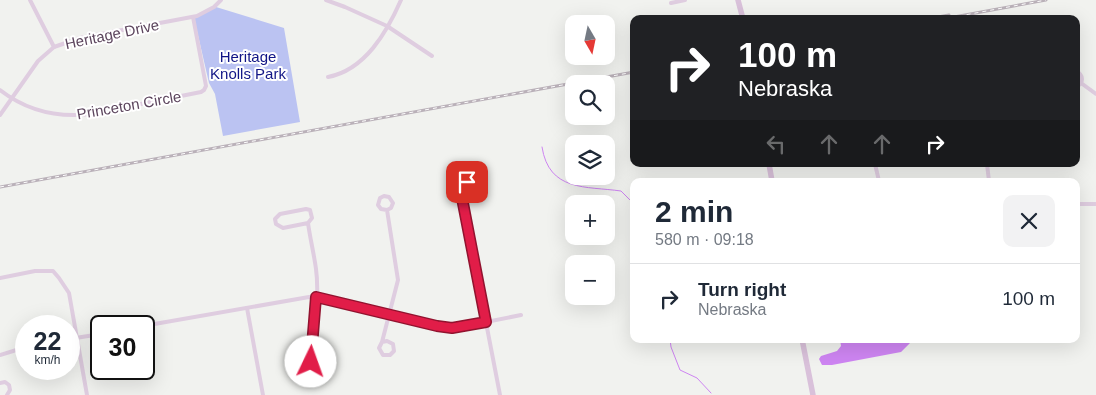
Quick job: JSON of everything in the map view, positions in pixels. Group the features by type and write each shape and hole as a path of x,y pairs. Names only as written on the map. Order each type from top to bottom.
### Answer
{"main road":[{"path":"738,0 741,15"},
{"path":"803,343 813,395"}],"street":[{"path":"30,0 54,47"},
{"name":"Heritage Drive","path":"0,114 38,61 54,47 80,38 193,17 214,7 221,0"},
{"path":"326,0 387,26 432,56"},
{"path":"328,77 340,75 352,69 364,59 387,26 401,0"},
{"path":"671,3 685,0"},
{"name":"Princeton Circle","path":"0,90 24,106 47,113 76,116 204,90 206,86 193,17"},
{"path":"1080,74 1082,76 1081,83 1096,94"},
{"path":"461,193 500,395"},
{"path":"1080,204 1096,204"},
{"path":"308,223 283,228 276,224 275,220 280,214 306,209 312,213 312,218 308,223 316,268 316,297 312,346 309,353"},
{"path":"382,342 387,341 393,344 394,351 390,355 385,356 379,348 396,288 398,273 387,210"},
{"path":"0,278 35,271 52,271 69,293 73,315"},
{"path":"155,324 316,297 452,328 521,315"},
{"path":"247,308 263,395"},
{"path":"0,355 15,350"},
{"path":"80,351 87,395"},
{"path":"0,382 5,382 9,385 10,390 7,395"}],"green space":[{"name":"Heritage Knolls Park","path":"216,7 284,28 300,122 223,136 215,94 209,83 194,18"}],"shaded area":[{"path":"841,343 910,343 901,352 832,365 822,365 819,359 821,356 837,351 841,346"}],"waterway":[{"path":"542,147 546,162 552,172 561,179 582,187 621,191 630,200"},
{"path":"670,343 680,370 697,378 711,393"}],"railway":[{"path":"965,15 1046,0"},
{"path":"0,187 630,73"}],"route":[{"path":"311,362 312,357 309,353 312,346 316,297 437,326 452,328 486,322 461,193 466,191 467,182"}]}
